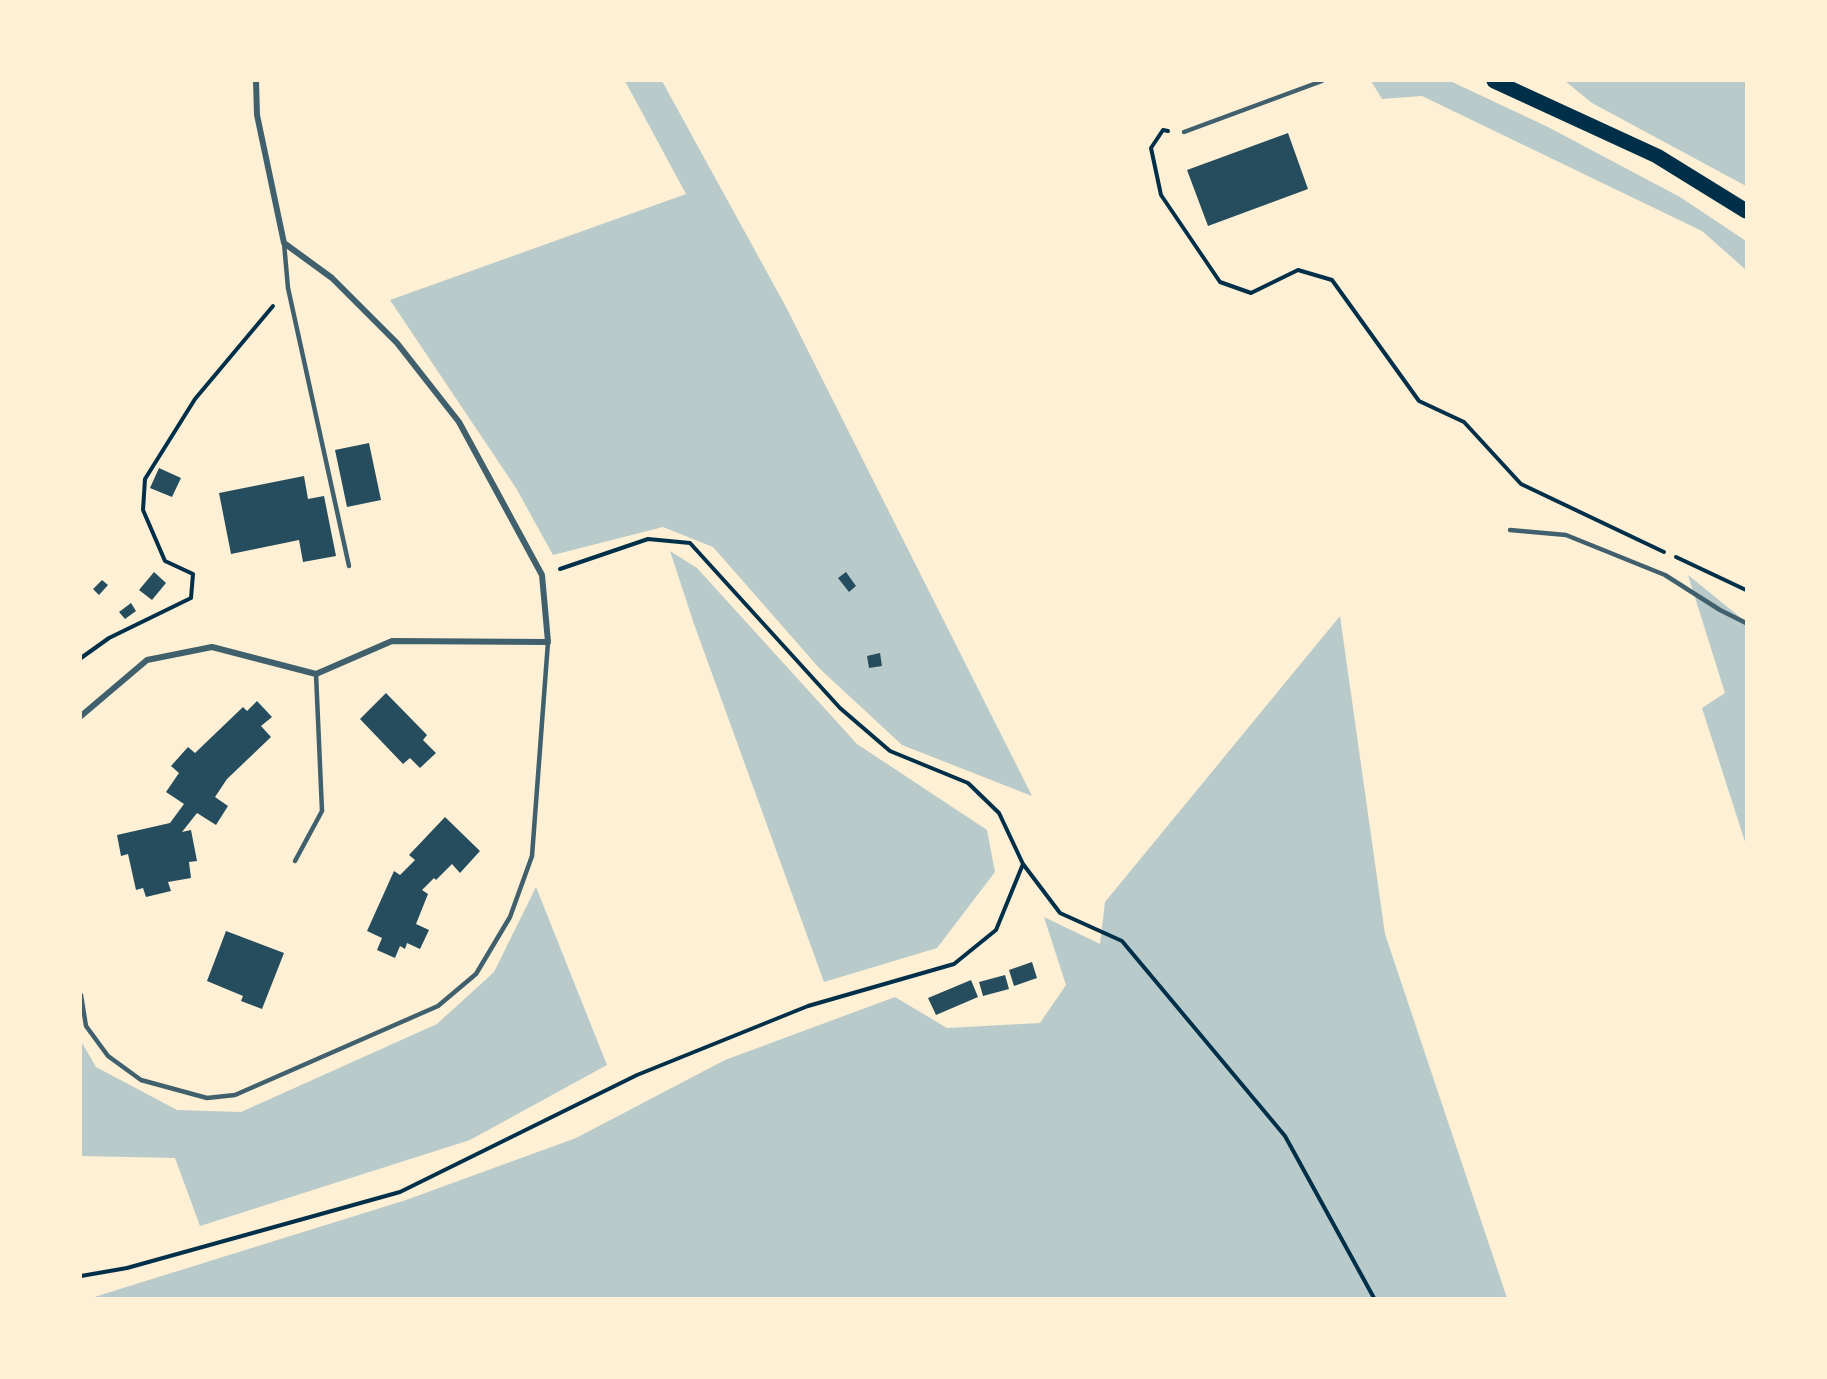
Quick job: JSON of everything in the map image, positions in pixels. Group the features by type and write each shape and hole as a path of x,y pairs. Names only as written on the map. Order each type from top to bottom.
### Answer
{"main road":[{"path":"1494,81 1657,156 1746,211"}],"street":[{"path":"81,716 147,660 212,647 316,674 392,641 548,642 542,575 459,422 397,343 332,278 284,243 257,115 256,81"}],"lane":[{"path":"1184,132 1322,81"},
{"path":"284,243 288,288 349,566"},
{"path":"1510,530 1566,534 1665,575 1720,610 1746,623"},
{"path":"81,995 86,1026 108,1056 141,1080 207,1098 235,1095 438,1006 476,974 510,917 532,856 548,642"},
{"path":"295,861 322,811 316,674"}],"path":[{"path":"1184,132 1162,130 1151,148 1161,195 1220,282 1251,293 1298,270 1332,280 1419,401 1464,422 1521,484 1746,590"},
{"path":"81,658 109,638 191,598 193,574 165,561 143,510 146,479 195,399 288,288"},
{"path":"542,575 648,539 690,543 848,715 890,752 968,783 999,813 1023,864 1060,913 1122,941 1285,1136 1374,1298"},
{"path":"81,1276 127,1268 400,1192 658,1066 808,1005 954,963 996,930 1023,864"}],"shaded area":[{"path":"625,81 662,81 786,307 1032,796 902,745 820,669 713,547 663,527 553,555 516,488 390,300 686,194"},
{"path":"1371,81 1450,81 1548,127 1680,197 1746,241 1746,270 1702,231 1422,96 1382,99"},
{"path":"1565,81 1746,81 1746,186 1592,103"},
{"path":"670,551 697,568 857,744 987,830 995,872 937,948 824,982 694,624"},
{"path":"1688,575 1746,622 1746,845 1702,708 1725,693"},
{"path":"1340,616 1385,934 1507,1298 91,1298 406,1200 576,1138 725,1060 895,997 947,1028 1040,1023 1066,985 1044,917 1100,944 1105,902"},
{"path":"536,887 607,1065 470,1140 200,1226 175,1158 81,1156 81,1041 96,1067 177,1110 241,1112 437,1024 494,972"}],"building":[{"path":"1288,133 1308,189 1208,226 1187,170"},
{"path":"369,443 381,500 347,507 335,450"},
{"path":"159,468 181,478 172,497 150,488"},
{"path":"304,476 308,499 324,496 336,556 303,562 299,540 231,554 219,493"},
{"path":"154,572 166,583 152,600 139,590"},
{"path":"846,572 856,586 849,592 838,578"},
{"path":"102,580 108,585 99,595 93,589"},
{"path":"131,603 136,611 125,619 119,612"},
{"path":"880,653 882,666 869,668 867,656"},
{"path":"386,693 427,735 423,740 436,753 420,768 410,758 403,764 360,719"},
{"path":"257,701 272,717 261,726 271,737 227,779 215,797 228,806 216,825 197,813 182,832 191,830 197,861 189,862 191,878 168,882 171,891 146,897 143,888 136,890 128,854 121,856 117,835 170,823 184,804 166,792 179,773 171,766 188,747 195,753 243,707 247,711"},
{"path":"445,817 480,851 460,873 452,864 422,890 428,894 416,924 429,930 420,949 407,943 405,949 400,946 395,958 377,950 382,938 367,931 394,871 400,875 415,860 409,855"},
{"path":"226,931 284,953 262,1009 241,1001 243,996 207,981"},
{"path":"1032,962 1037,978 1014,986 1009,970"},
{"path":"1005,975 1009,989 983,996 979,982"},
{"path":"971,980 978,997 936,1015 928,998"}]}
